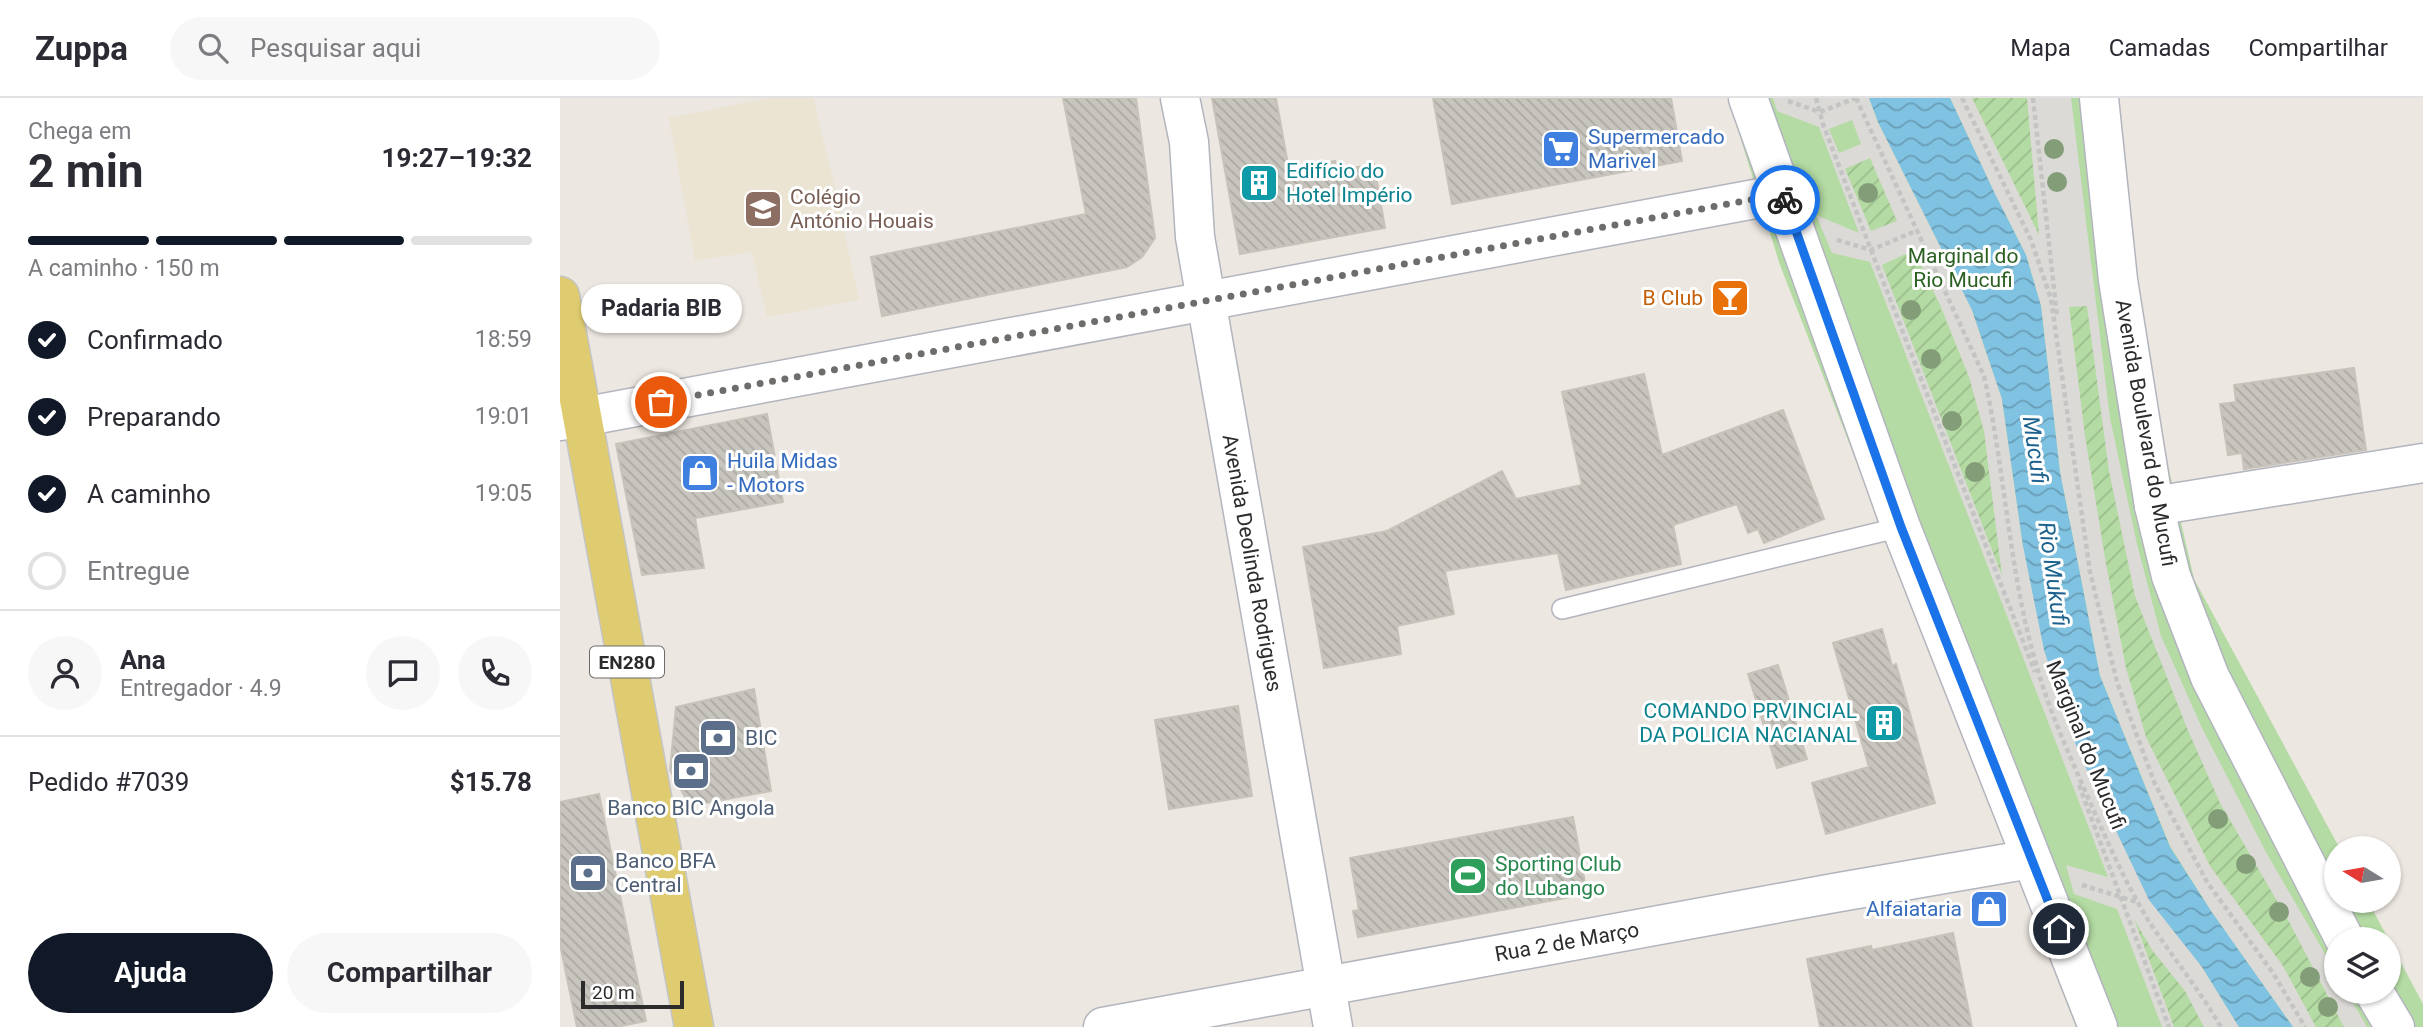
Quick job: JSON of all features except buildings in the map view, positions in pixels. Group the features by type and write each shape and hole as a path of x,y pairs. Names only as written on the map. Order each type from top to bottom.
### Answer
{"main road":[{"name":"EN280","path":"560,296 571,419 694,1027"}],"street":[{"name":"Avenida Deolinda Rodrigues","path":"1180,98 1189,142 1195,237 1333,1027"},
{"path":"1748,98 1901,527 2098,1027"},
{"name":"Avenida Boulevard do Mucufi","path":"2099,98 2118,280 2154,506 2171,576 2210,677 2338,927"},
{"path":"571,419 1782,194"},
{"path":"2154,506 2423,463"},
{"name":"Rua 2 de Março","path":"1103,1027 1820,895 2031,859"},
{"path":"2381,1004 2395,1027"}],"lane":[{"path":"1562,608 1901,527"}],"path":[{"path":"1781,98 1820,112 1856,98"},
{"path":"1816,98 1999,584 2064,741 2169,1027"},
{"name":"Marginal do Mucufi","path":"1856,98 1984,376 1995,423 2012,551 2024,615 2038,674 2064,741 2118,866 2152,925 2204,998 2221,1027"},
{"path":"1962,98 2031,240 2051,299 2063,370"},
{"path":"2033,98 2063,370 2090,572 2117,682 2155,784 2207,883 2273,973 2305,1027"},
{"path":"1825,237 1871,250 1918,230"},
{"path":"2071,881 2139,902"}],"shaded area":[{"name":"Colégio António Houais","path":"769,98 813,98 859,300 767,317 752,252 695,261 669,118"},
{"path":"1773,98 1869,98 1878,122 1972,310 2002,399 2023,546 2202,967 2239,1027 2204,1027 2185,991 2152,950 2134,919 2174,1027 2162,1027 2117,909 2074,894 2066,865 2108,877 1870,262 1832,253 1816,215 1859,233 1819,127 1777,111","holes":["1852,120 1861,144 1839,153 1829,129","1870,158 1897,221 1871,231 1845,169","1914,250 1941,307 1969,377 1984,431 2002,576 1882,265"]},
{"path":"1950,98 1972,98 2039,235 2027,98 2071,98 2110,418 2137,544 2161,636 2202,728 2267,854 2324,952 2324,989 2287,918 2220,803 2135,596 2109,471 2087,306 2069,307 2085,436 2126,668 2146,737 2210,866 2283,966 2316,1027 2293,1027 2211,911 2170,846 2100,676 2060,472 2041,306 2026,255"},
{"path":"2332,1004 2354,1004 2367,1027 2344,1027"}],"green space":[{"name":"Marginal do Rio Mucufi","path":"1728,98 2115,98 2147,374 2194,579 2333,836 2324,836 2324,914 2375,914 2382,927 2324,927 2324,1004 2401,1004 2401,963 2423,1004 2423,1027 2076,1027 1780,265"},
{"path":"1972,98 2027,98 2040,237"},
{"path":"1870,158 1897,221 1872,232 1845,169"},
{"path":"1915,250 1969,377 1984,431 2003,580 1882,265"},
{"path":"2087,306 2109,471 2135,596 2220,803 2287,918 2324,989 2324,1004 2332,1004 2344,1027 2316,1027 2283,966 2210,866 2146,737 2126,668 2106,564 2085,436 2069,307"},
{"path":"2131,914 2152,950 2185,991 2204,1027 2174,1027"}],"water":[{"path":"1869,98 1950,98 2026,255 2041,306 2060,472 2100,676 2170,847 2211,911 2293,1027 2239,1027 2202,967 2149,900 2078,751 2044,650 2023,546 2002,399 1972,310 1878,122"}],"way so far":[{"path":"661,402 1782,194 1785,200"}],"place":[{"name":"Supermercado Marivel","path":"1561,149"},
{"name":"Edifício do Hotel Império","path":"1259,183"},
{"name":"Colégio António Houais","path":"763,209"},
{"name":"B Club","path":"1730,298"},
{"name":"Padaria BIB","path":"661,402"},
{"name":"Huila Midas - Motors","path":"700,473"},
{"name":"COMANDO PRVINCIAL DA POLICIA NACIANAL","path":"1884,723"},
{"name":"BIC","path":"718,738"},
{"name":"Banco BIC Angola","path":"691,771"},
{"name":"Banco BFA Central","path":"588,873"},
{"name":"Sporting Club do Lubango","path":"1468,876"},
{"name":"Alfaiataria","path":"1989,909"}],"route":[{"path":"1785,200 1901,527 2059,929"}],"water label":[{"name":"Mucufi","path":"2035,450"},
{"name":"Rio Mukufi","path":"2053,574"}]}
